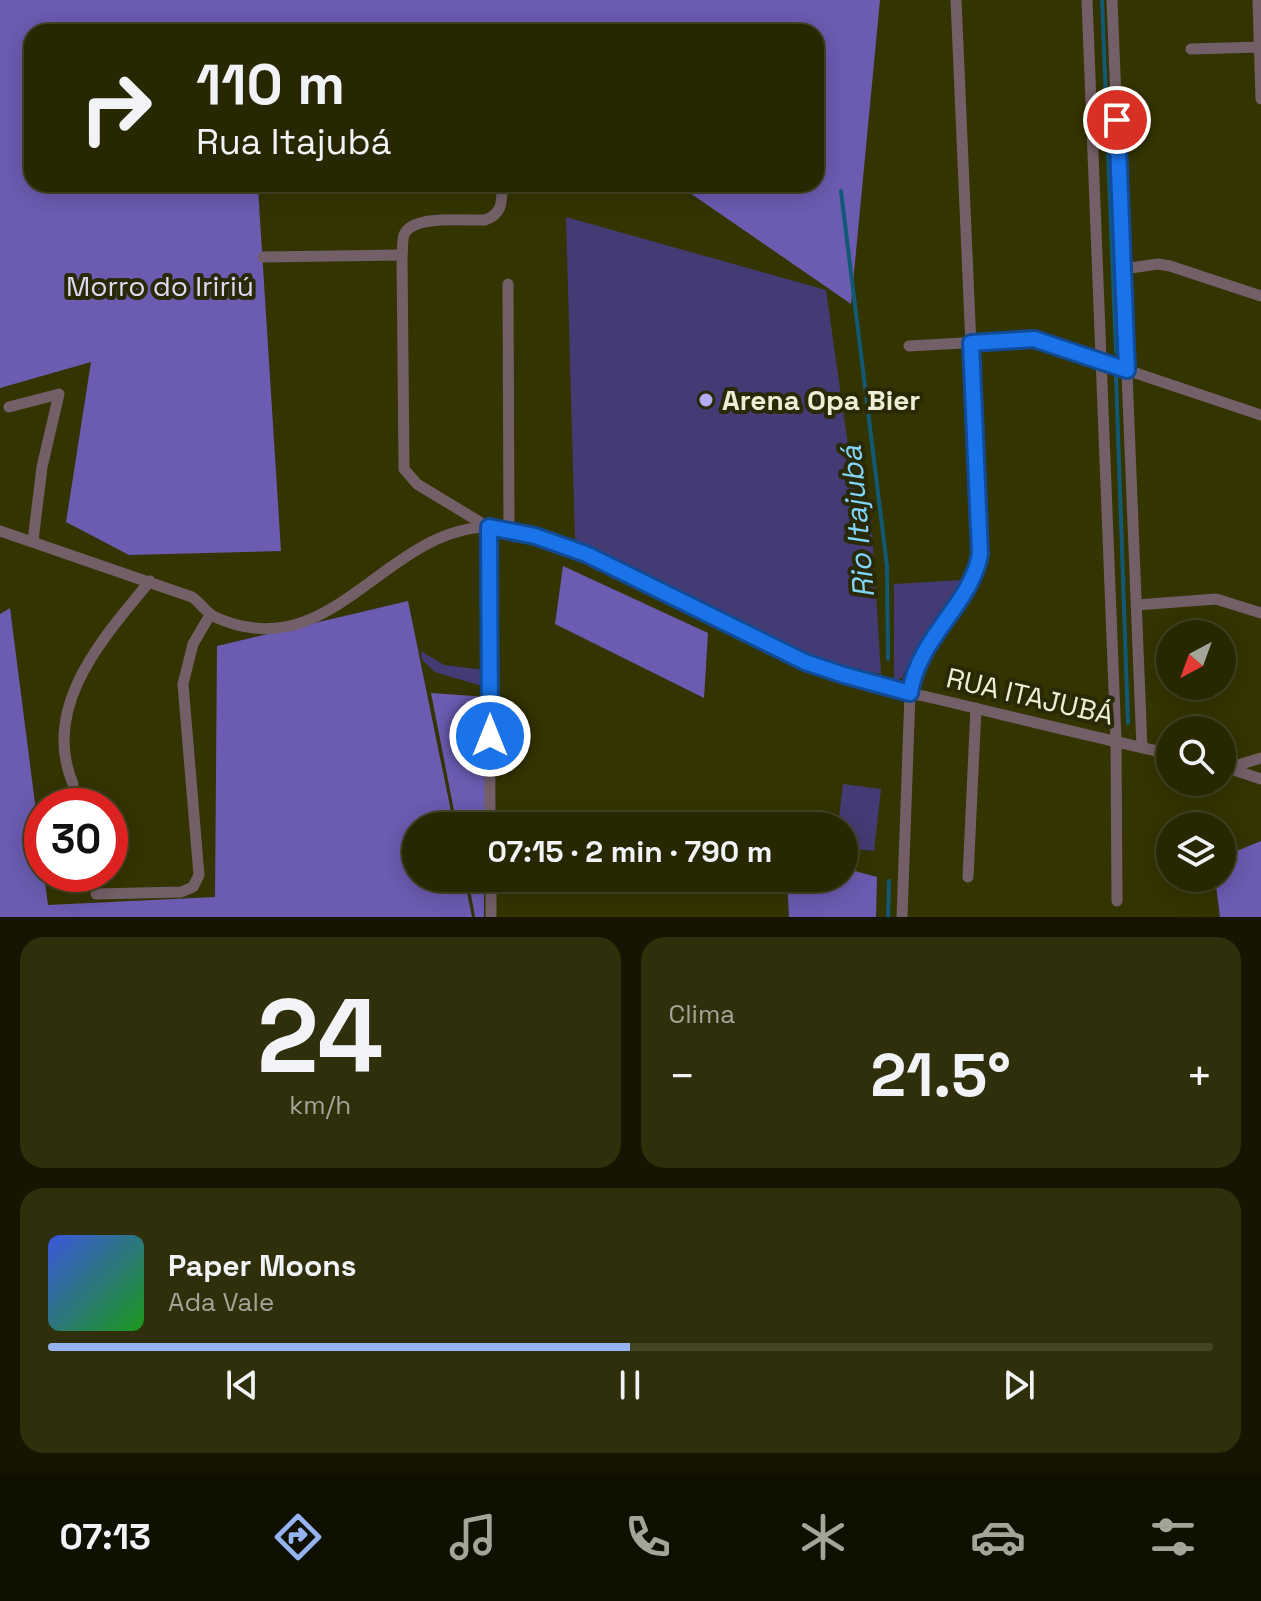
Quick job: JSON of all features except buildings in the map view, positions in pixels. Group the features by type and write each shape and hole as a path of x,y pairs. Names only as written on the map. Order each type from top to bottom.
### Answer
{"street":[{"path":"902,917 910,693 916,665 972,578 980,554 956,0"},
{"path":"1087,0 1116,741 1117,901"},
{"path":"1112,0 1142,748"},
{"path":"1258,0 1261,99"},
{"path":"1191,49 1260,47"},
{"path":"490,812 489,527 417,484 404,469 402,255 403,236 410,226 420,221 485,220 493,217 502,204 502,192"},
{"path":"263,257 402,255"},
{"path":"1123,269 1158,264 1170,266 1261,296"},
{"path":"508,284 509,530"},
{"path":"909,346 971,339 1034,339 1261,415"},
{"path":"9,407 59,394 42,467 33,541"},
{"name":"RUA ITAJUBÁ","path":"0,531 192,597 210,615 253,629 293,626 311,620 361,591 427,544 462,531 489,527 509,530 535,536 597,559 823,669 910,693 1156,751"},
{"path":"73,784 66,769 62,746 68,708 76,685 106,636 150,581"},
{"path":"1137,605 1216,599 1261,613"},
{"path":"96,894 181,892 193,887 199,875 183,684 193,644 210,615"},
{"path":"968,877 976,708"},
{"path":"1236,764 1261,758"},
{"path":"1236,771 1261,779"},
{"path":"491,892 491,917"}],"shaded area":[{"name":"Arena Opa Bier","path":"566,217 826,290 857,508 871,514 881,674 814,661 575,540"},
{"path":"961,580 918,645 902,678 894,681 894,584"},
{"path":"421,651 444,665 485,670 485,687 435,672 422,660"},
{"path":"843,784 881,789 874,851 858,849 858,812 840,812"}],"green space":[{"name":"Morro do Iririú","path":"0,0 880,0 851,304 689,192 824,192 824,24 24,24 24,192 258,192 281,551 129,555 66,522 91,362 0,388"},
{"path":"563,566 708,633 704,698 555,624"},
{"path":"408,601 451,812 402,812 402,892 467,892 472,917 0,917 0,614 10,608 33,788 24,788 24,892 46,892 48,905 215,897 217,646"},
{"path":"431,693 487,697 485,812 454,812"},
{"path":"1261,841 1261,917 1220,917 1217,892 1236,892 1236,851"},
{"path":"858,872 877,877 876,917 789,917 788,892 858,892"},
{"path":"471,892 484,892 484,917 475,917"}],"waterway":[{"path":"1102,0 1116,352"},
{"name":"Rio Itajubá","path":"841,191 887,566 888,659"},
{"path":"1116,376 1128,723"},
{"name":"Rio Itajubá","path":"888,917 889,881"}],"place":[{"name":"Arena Opa Bier","path":"706,400"}],"route":[{"path":"490,736 489,527 535,536 586,554 805,662 910,693 913,673 920,657 972,578 980,554 971,343 1034,339 1127,370 1117,120"}]}
